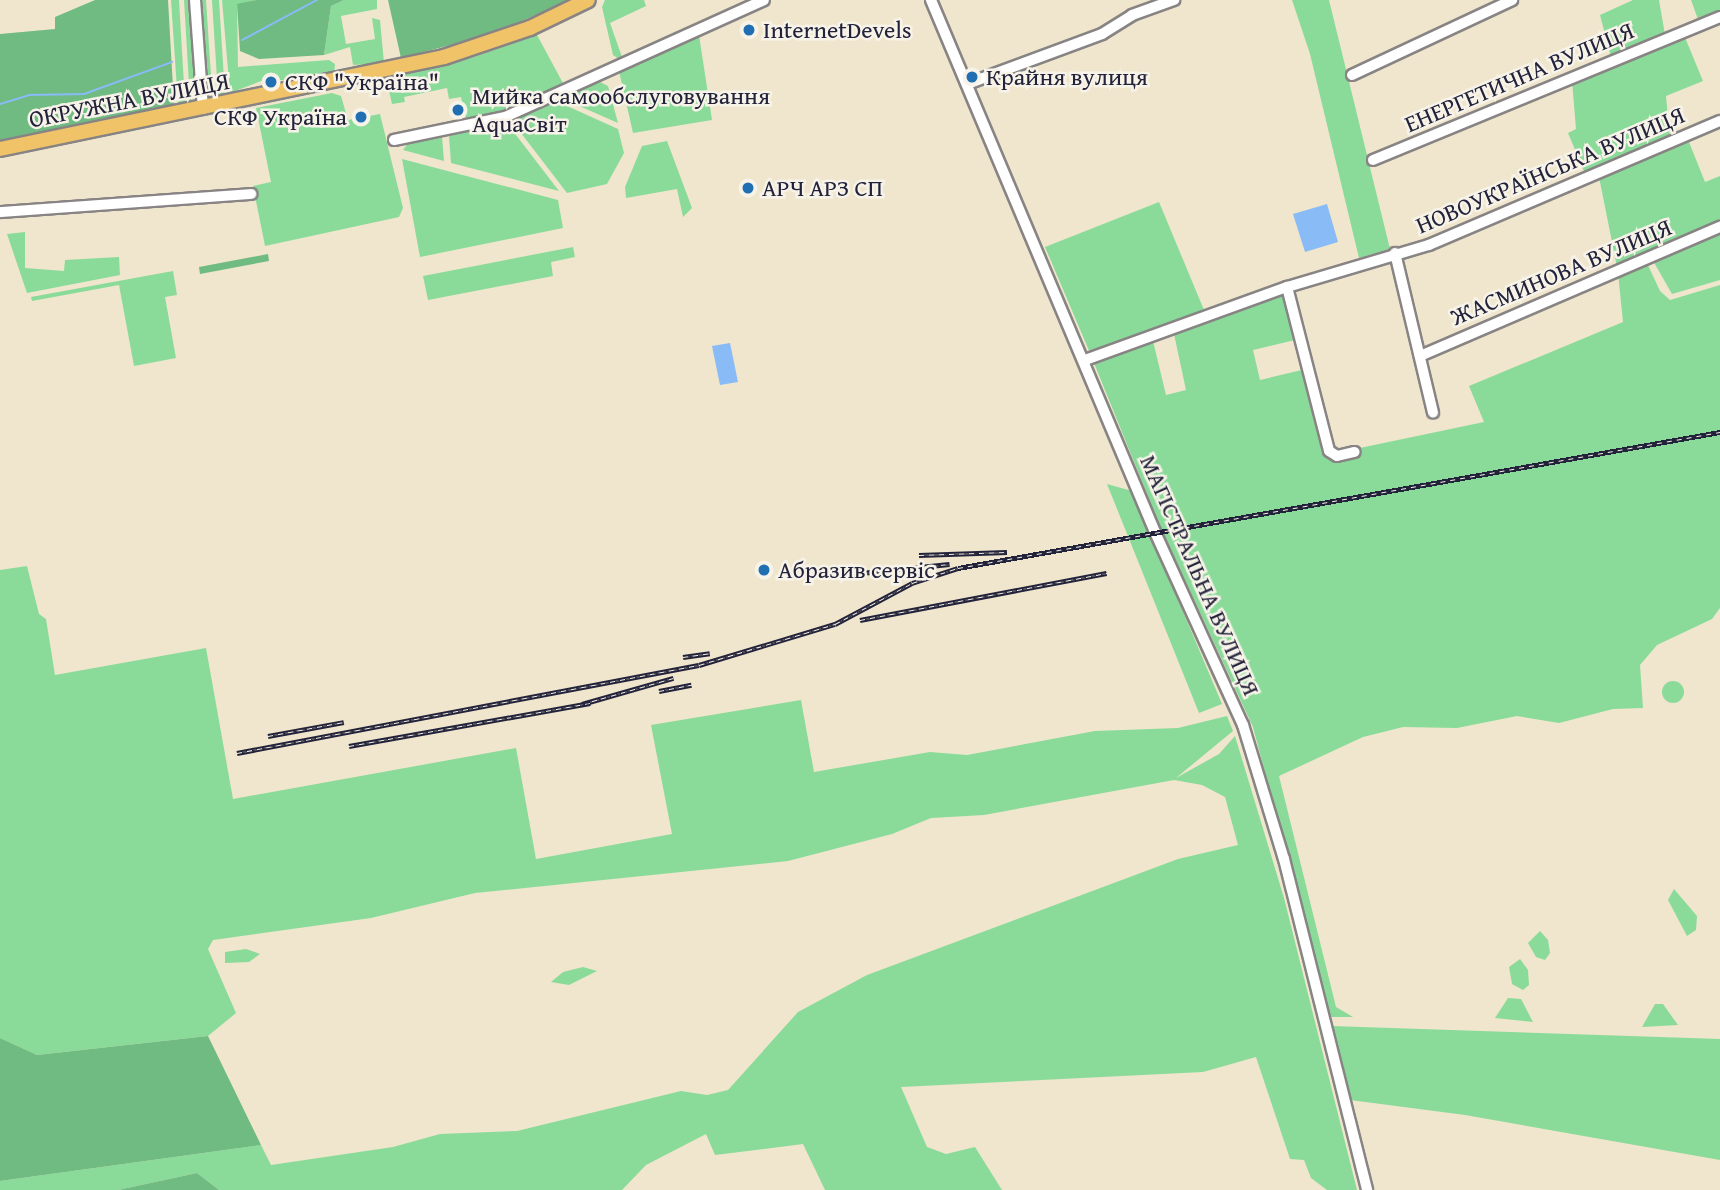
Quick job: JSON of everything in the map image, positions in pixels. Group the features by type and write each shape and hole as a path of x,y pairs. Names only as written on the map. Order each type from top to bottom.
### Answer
{"main road":[{"name":"ОКРУЖНА ВУЛИЦЯ","path":"0,149 444,57 530,28 588,0"}],"street":[{"path":"195,0 203,109"},
{"path":"394,140 505,117 764,0"},
{"name":"МАГІСТРАЛЬНА ВУЛИЦЯ","path":"931,0 1085,360 1155,532 1243,725 1284,859 1367,1190"},
{"path":"967,84 1102,34 1132,15 1174,0"},
{"path":"1352,75 1512,0"},
{"name":"ЕНЕРГЕТИЧНА ВУЛИЦЯ","path":"1373,160 1720,17"},
{"name":"НОВОУКРАЇНСЬКА ВУЛИЦЯ","path":"1085,360 1287,287 1429,245 1720,121"},
{"path":"0,212 251,194"},
{"name":"ЖАСМИНОВА ВУЛИЦЯ","path":"1420,356 1720,227"},
{"path":"1395,253 1433,413"},
{"path":"1287,287 1329,451 1337,456 1356,452"}],"green space":[{"path":"95,0 168,0 174,105 0,141 0,34 55,29 55,17"},
{"path":"171,0 179,0 185,102 178,104"},
{"path":"184,0 189,0 195,93 190,101"},
{"path":"199,0 206,0 212,91 207,86"},
{"path":"212,0 219,0 225,95 218,95"},
{"path":"222,0 256,0 237,5 238,67 329,60 335,64 334,74 300,81 279,80 277,75 230,93"},
{"path":"256,0 344,0 331,6 324,55 259,59 240,51 237,4"},
{"path":"344,0 377,0 377,9 341,16 346,44 375,39 372,18 380,20 384,63 353,65 350,47 324,55 331,6"},
{"path":"388,0 570,0 492,34 401,58"},
{"path":"605,0 644,0 646,6 610,23 622,57 670,35 619,59 613,55 602,7"},
{"path":"1292,0 1329,0 1390,249 1359,258 1310,54"},
{"path":"1633,0 1659,0 1665,35 1611,57 1600,15"},
{"path":"1691,0 1720,0 1720,13 1699,22"},
{"path":"537,35 564,85 501,112 466,119 461,97 449,99 447,88 404,97 405,102 392,104 388,86 395,75 474,57"},
{"path":"699,35 712,120 633,133 619,71"},
{"path":"1684,35 1703,81 1666,96 1670,138 1586,176 1568,133 1576,129 1572,81"},
{"path":"600,82 608,86 618,123 561,98"},
{"path":"332,93 341,96 348,120 380,114 403,208 399,217 265,246 253,186 271,182 256,108"},
{"path":"556,101 618,129 624,153 607,184 567,193 511,120"},
{"path":"506,122 559,191 451,163 449,136"},
{"path":"442,137 444,161 403,150 408,143"},
{"path":"1687,137 1705,182 1720,176 1720,224 1617,267 1599,177"},
{"path":"667,141 692,208 683,217 677,189 626,198 625,187 642,146"},
{"path":"402,159 558,200 563,228 420,257"},
{"path":"1159,202 1204,310 1090,353 1045,247"},
{"path":"1720,230 1720,280 1672,294 1652,259"},
{"path":"25,232 25,268 64,271 65,260 119,257 120,275 27,293 7,234"},
{"path":"573,247 575,257 551,262 553,276 428,300 423,276"},
{"path":"268,254 269,261 200,274 199,267"},
{"path":"1647,263 1660,291 1670,300 1720,285 1720,608 1712,619 1657,645 1640,665 1643,708 1613,709 1559,723 1517,716 1457,728 1403,727 1363,737 1279,776 1336,1007 1353,1017 1329,1017 1253,727 1160,526 1094,363 1153,341 1166,395 1186,390 1174,334 1286,293 1299,339 1253,350 1260,380 1306,369 1326,453 1355,449 1484,422 1469,386 1623,322 1618,273"},
{"path":"173,271 177,295 165,297 176,358 134,366 119,285 32,301 31,297"},
{"path":"1107,484 1132,491 1222,704 1199,713"},
{"path":"27,566 39,614 46,619 55,675 206,648 233,799 516,748 536,859 672,834 651,725 801,700 814,772 930,752 967,755 1095,731 1178,728 1227,716 1233,731 1176,778 1219,754 1235,736 1284,898 1357,1190 1327,1190 1311,1178 1304,1160 1290,1159 1256,1057 1203,1072 901,1087 927,1147 946,1154 975,1147 1002,1190 825,1190 803,1144 715,1155 706,1134 646,1165 622,1190 219,1190 197,1173 118,1190 0,1190 0,1181 261,1145 271,1165 393,1147 440,1134 517,1131 681,1091 707,1095 728,1090 798,1012 867,975 1178,859 1238,845 1225,797 1202,785 1174,780 984,815 931,818 892,834 788,861 475,893 371,918 213,940 208,949 236,1013 208,1036 37,1055 0,1038 0,570"},
{"path":"1673,681 1681,684 1684,692 1681,700 1673,703 1665,700 1662,692 1665,684"},
{"path":"1674,889 1697,916 1696,930 1687,936 1668,900"},
{"path":"1540,931 1548,940 1550,953 1545,960 1536,957 1528,943"},
{"path":"246,949 260,954 249,962 225,963 225,952"},
{"path":"1520,959 1528,970 1529,985 1523,990 1512,984 1509,967"},
{"path":"583,967 597,971 569,985 551,982 563,972"},
{"path":"1508,998 1521,999 1533,1022 1495,1018"},
{"path":"1655,1004 1663,1004 1678,1025 1642,1027"},
{"path":"1332,1026 1720,1039 1720,1160 1465,1115 1350,1100"},
{"path":"208,1036 261,1145 0,1181 0,1038 37,1055"},
{"path":"197,1173 219,1190 118,1190"}],"water":[{"path":"1327,204 1338,242 1305,252 1293,214"},
{"path":"730,343 738,382 720,385 712,346"}],"waterway":[{"path":"242,40 317,0"},
{"path":"0,104 29,95 84,94 172,62"}],"railway":[{"path":"237,753 699,665 835,624 912,583 958,568 1720,432"},
{"path":"919,555 1007,552"},
{"path":"851,574 949,564"},
{"path":"860,620 1107,573"},
{"path":"683,657 710,653"},
{"path":"582,704 673,678"},
{"path":"659,691 691,685"},
{"path":"349,746 590,703"},
{"path":"268,736 344,722"}],"place":[{"name":"InternetDevels","path":"749,30"},
{"name":"Крайня вулиця","path":"972,77"},
{"name":"СКФ \"Україна\"","path":"271,82"},
{"name":"Мийка самообслуговування AquaСвіт","path":"458,110"},
{"name":"СКФ Україна","path":"361,117"},
{"name":"АРЧ АРЗ СП","path":"748,188"},
{"name":"Абразив сервіс","path":"764,570"}]}
